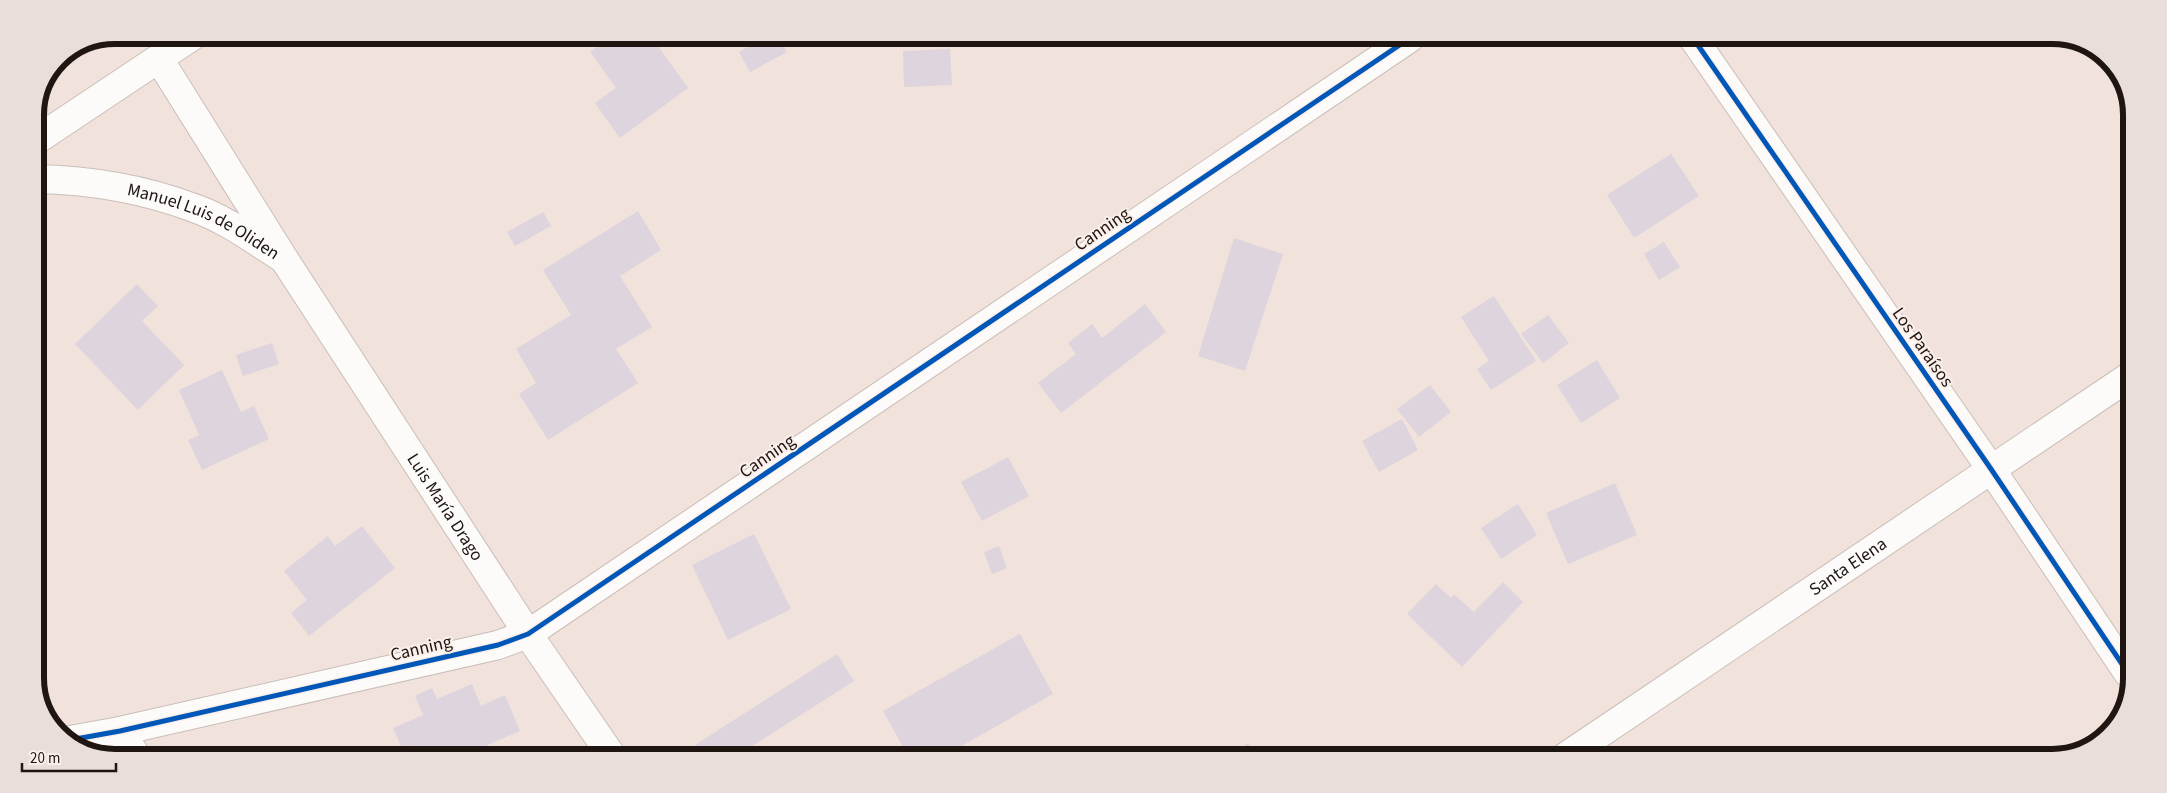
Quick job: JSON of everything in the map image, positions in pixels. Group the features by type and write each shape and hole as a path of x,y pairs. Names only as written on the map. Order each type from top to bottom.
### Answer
{"street":[{"path":"44,136 181,44"},
{"name":"Canning","path":"77,739 120,731 498,645 528,634 1401,44"},
{"name":"Los Paraísos","path":"1697,44 1991,469 2123,666"},
{"name":"Manuel Luis de Oliden","path":"159,59 284,259"},
{"name":"Manuel Luis de Oliden","path":"44,180 89,183 152,194 195,208 238,229 284,259"},
{"name":"Luis María Drago","path":"284,259 528,634 606,749"},
{"name":"Santa Elena","path":"1577,749 2123,381"},
{"path":"120,731 132,749"}],"building":[{"path":"602,44 657,44 688,88 620,138 595,103 616,88 590,52"},
{"path":"753,44 782,44 787,52 750,72 739,52"},
{"path":"950,49 952,85 904,87 903,51"},
{"path":"1671,154 1699,196 1634,238 1607,195"},
{"path":"638,211 661,250 620,276 652,327 616,349 638,383 548,440 519,394 536,383 516,349 571,315 543,270"},
{"path":"543,212 551,226 515,246 507,232"},
{"path":"1234,238 1283,254 1245,371 1198,356"},
{"path":"1664,242 1680,267 1659,280 1644,254"},
{"path":"137,284 158,306 142,321 184,365 138,410 75,344"},
{"path":"1494,296 1536,361 1491,390 1477,369 1489,361 1461,317"},
{"path":"1145,304 1166,332 1061,413 1038,383 1076,354 1068,343 1092,324 1102,338"},
{"path":"1548,315 1569,343 1543,363 1521,334"},
{"path":"272,343 279,364 243,376 236,355"},
{"path":"1597,360 1620,398 1581,423 1557,385"},
{"path":"222,370 241,412 254,406 269,439 202,470 188,440 199,435 179,390"},
{"path":"1430,385 1451,412 1419,437 1397,409"},
{"path":"1402,419 1418,450 1379,472 1362,441"},
{"path":"1008,457 1029,496 982,521 961,482"},
{"path":"1615,483 1637,535 1568,564 1546,513"},
{"path":"1518,504 1537,535 1501,559 1481,528"},
{"path":"362,526 395,568 309,636 291,613 307,600 284,571 328,536 335,546"},
{"path":"754,534 791,609 728,640 692,565"},
{"path":"999,546 1007,568 992,574 984,552"},
{"path":"1503,582 1523,602 1462,667 1407,614 1436,584 1451,598 1454,594 1474,612"},
{"path":"1020,634 1053,694 956,749 904,749 883,711"},
{"path":"837,654 854,681 747,749 698,749 695,745"},
{"path":"472,684 481,706 505,695 520,731 479,749 402,749 393,728 423,715 415,696 432,688 437,699"},
{"path":"1248,743 1253,749 1240,749"}],"cycle path":[{"path":"77,739 120,731 498,645 528,634 1401,44"},
{"path":"1697,44 1991,469 2123,666"}]}
